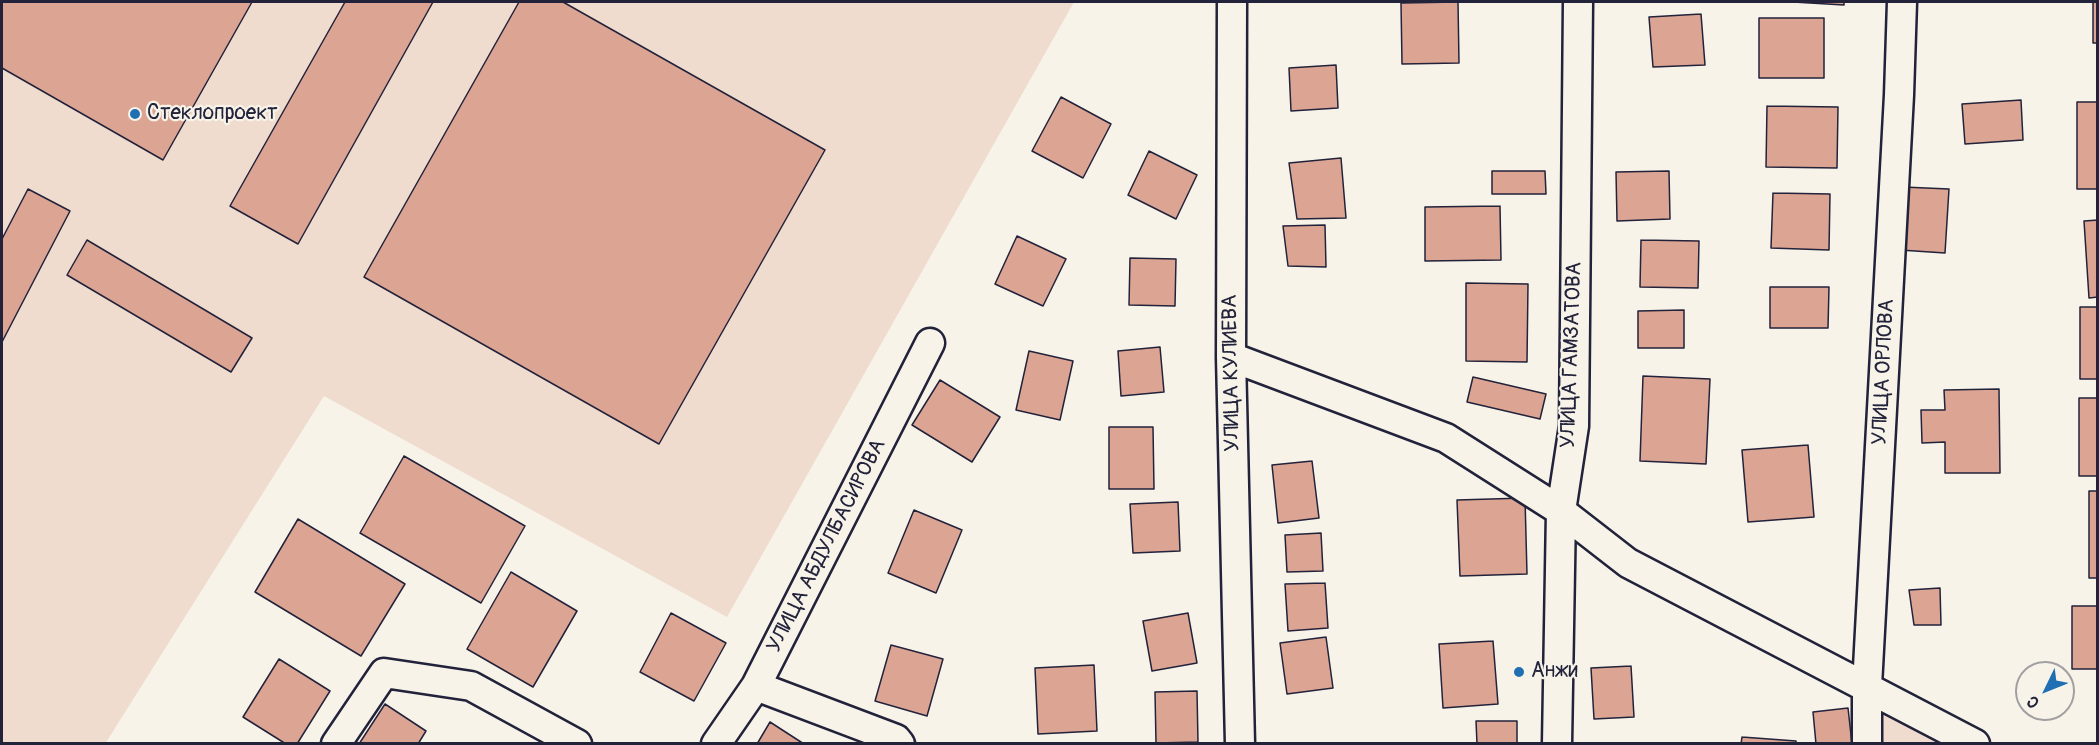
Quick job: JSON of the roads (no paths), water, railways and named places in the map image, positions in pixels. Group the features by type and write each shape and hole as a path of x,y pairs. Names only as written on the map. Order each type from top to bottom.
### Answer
{"street":[{"name":"УЛИЦА КУЛИЕВА","path":"1232,2 1231,357 1240,744"},
{"name":"УЛИЦА ГАМЗАТОВА","path":"1557,744 1561,511 1574,426 1578,2"},
{"name":"УЛИЦА ОРЛОВА","path":"1867,744 1867,686 1899,106 1902,2"},
{"name":"УЛИЦА АБДУЛБАСИРОВА","path":"716,744 756,686 930,343"},
{"path":"1231,357 1446,438 1561,511 1628,563 1976,744"},
{"path":"336,744 384,673 471,686 577,744"},
{"path":"756,686 896,739 900,744"}],"place":[{"name":"Стеклопроект","path":"135,114"},
{"name":"Анжи","path":"1519,672"}]}
